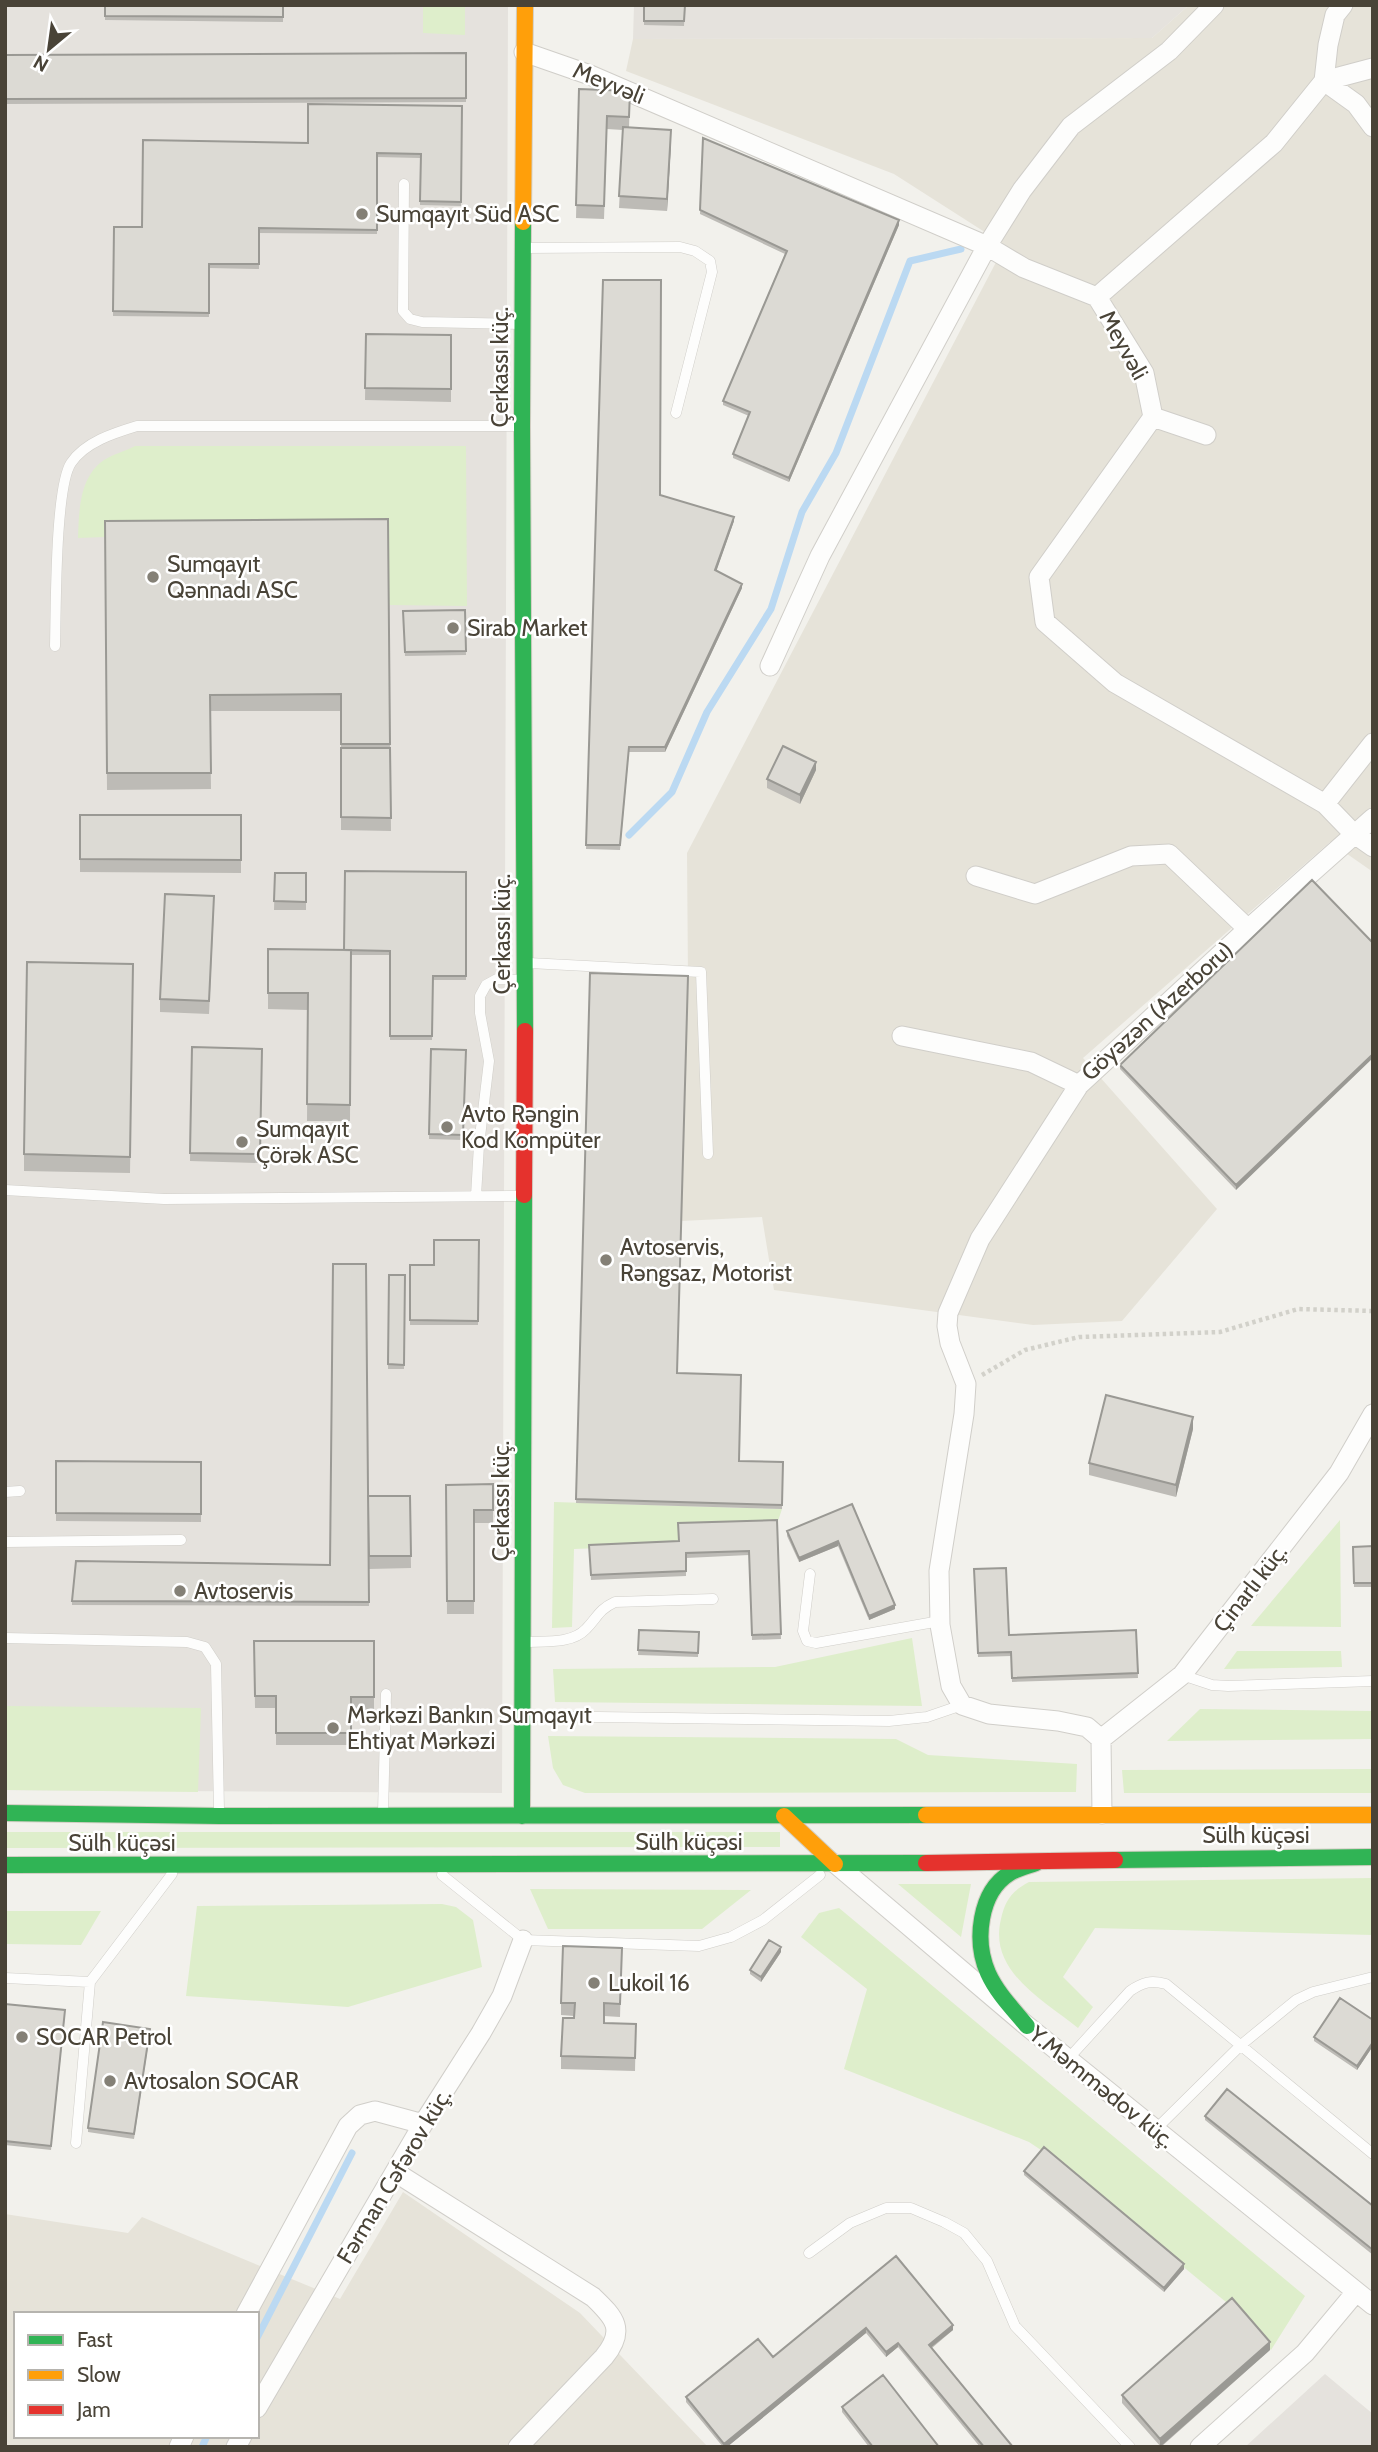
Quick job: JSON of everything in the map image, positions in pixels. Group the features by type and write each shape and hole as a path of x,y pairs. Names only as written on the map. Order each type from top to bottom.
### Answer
{"main road":[{"name":"Çerkassı küç.","path":"522,1816 525,963 522,426 525,5"},
{"path":"524,52 543,5"},
{"name":"Sülh küçəsi","path":"5,1813 219,1816 1373,1815"},
{"path":"784,1816 835,1864"},
{"name":"Sülh küçəsi","path":"5,1865 835,1864 1373,1857"},
{"path":"1027,2026 996,1986 985,1964 981,1942 982,1919 992,1893 1010,1873 1045,1860"}],"street":[{"path":"770,666 820,556 987,246 1022,190 1071,125 1169,51 1214,5"},
{"path":"1097,297 1274,143 1324,81 1335,15 1343,5"},
{"name":"Meyvəli","path":"524,52 590,75 729,134 987,246 1024,268 1097,297 1144,373 1153,417"},
{"path":"1324,81 1373,68"},
{"path":"1324,81 1356,104 1373,127"},
{"path":"1206,435 1153,417 1039,577 1045,622 1115,683 1325,804 1353,833 1373,847"},
{"path":"1325,804 1373,743"},
{"name":"Göyəzən (Azerboru)","path":"902,1036 1031,1062 1079,1085 1353,833 1373,818"},
{"name":"Göyəzən (Azerboru)","path":"976,876 1035,894 1131,856 1169,854 1248,929"},
{"path":"1079,1085 980,1239 948,1313 950,1343 966,1384 964,1414 939,1571 940,1621 951,1686 962,1705 989,1714 1058,1721 1087,1727 1101,1739 1102,1814"},
{"name":"Çinarlı küç.","path":"1101,1739 1182,1675 1339,1473 1373,1415"},
{"name":"Y.Məmmədov küç.","path":"835,1864 1027,2026 1373,2305"},
{"name":"Fərman Cəfərov küç.","path":"259,2405 423,2124 502,1996 523,1940"},
{"path":"247,2312 348,2126 360,2115 374,2110 423,2124"},
{"path":"395,2172 593,2297 609,2312 617,2329 615,2344 610,2351 518,2447"},
{"path":"1200,2447 1305,2353 1356,2292"}],"lane":[{"path":"404,184 403,311 410,319 422,322 523,324"},
{"path":"523,248 680,247 695,251 710,261 712,272 676,413"},
{"path":"55,646 62,496 71,463 86,449 107,436 137,426 522,426"},
{"path":"525,963 701,972 708,1154"},
{"path":"476,1196 488,1061 480,996 486,985 496,979 525,980"},
{"path":"5,1190 164,1199 525,1196"},
{"path":"5,1492 20,1491"},
{"path":"5,1542 181,1540"},
{"path":"810,1574 803,1631 807,1641 817,1643 940,1621"},
{"path":"524,1642 577,1636 587,1628 601,1608 615,1602 713,1600"},
{"path":"5,1638 187,1642 205,1647 216,1664 219,1816"},
{"path":"1182,1675 1212,1685 1228,1686 1373,1681"},
{"path":"383,1816 386,1694"},
{"path":"523,1716 889,1721 927,1717 962,1705"},
{"path":"431,1866 523,1940 699,1945 731,1937 763,1920 835,1864"},
{"path":"76,2143 89,1982 178,1865"},
{"path":"1155,2130 1241,2045 1296,2000 1313,1992 1373,1977"},
{"path":"5,1978 89,1982"},
{"path":"1068,2059 1130,1991 1140,1984 1154,1981 1166,1984 1373,2154"},
{"path":"808,2253 850,2223 886,2208 911,2208 964,2233 987,2261 1015,2326 1130,2447"}],"path":[{"path":"966,1384 1025,1350 1079,1337 1220,1332 1298,1309 1373,1311"}],"shaded area":[{"path":"5,5 508,5 502,1793 5,1790"},
{"path":"634,5 1189,5 1152,38 633,39"},
{"path":"1189,5 1373,5 1373,872 1330,842 1083,1058 1217,1209 1122,1321 1033,1325 774,1290 762,1217 681,1221 688,980 687,853 1005,245 894,174 626,71 633,39 1152,38"},
{"path":"403,2192 580,2313 708,2447 5,2447 5,2214 128,2233 142,2217 340,2299"},
{"path":"1325,2374 1373,2414 1373,2447 1245,2447"}],"green space":[{"path":"423,5 465,5 465,35 423,33"},
{"path":"135,446 466,446 467,606 389,605 105,537 78,538 82,496 90,476 104,460"},
{"path":"554,1502 782,1509 777,1524 679,1528 679,1545 574,1549 572,1627 552,1628"},
{"path":"1340,1520 1341,1627 1251,1626"},
{"path":"912,1638 922,1706 555,1702 553,1669 775,1667"},
{"path":"1237,1651 1341,1651 1342,1667 1224,1669"},
{"path":"5,1706 201,1708 198,1792 5,1790"},
{"path":"1200,1709 1373,1711 1373,1739 1167,1741"},
{"path":"548,1736 896,1739 928,1755 1077,1764 1076,1792 585,1793 563,1785 553,1768"},
{"path":"1373,1769 1373,1793 1124,1793 1122,1770"},
{"path":"5,1832 780,1832 780,1847 5,1848"},
{"path":"1373,1878 1373,1935 1095,1928 1063,1977 1093,2007 1078,2028 1035,1995 1010,1969 999,1937 1007,1901 1029,1882"},
{"path":"898,1884 971,1884 961,1937"},
{"path":"530,1889 751,1890 702,1929 548,1929"},
{"path":"442,1904 456,1907 473,1920 482,1967 348,2007 186,1996 197,1906"},
{"path":"839,1908 1305,2296 1271,2350 1232,2307 1029,2142 844,2069 867,1989 801,1937 819,1913"},
{"path":"5,1911 101,1911 81,1945 5,1944"}],"building":[{"path":"105,5 283,5 283,17 105,16"},
{"path":"644,5 685,5 684,21 644,21"},
{"path":"466,53 466,98 5,99 5,55"},
{"path":"579,89 630,91 629,117 607,116 604,206 576,205"},
{"path":"308,104 462,106 461,202 420,201 421,154 377,153 377,230 259,228 259,264 209,264 209,313 113,311 114,227 142,227 143,140 308,143"},
{"path":"623,127 671,130 667,199 619,196"},
{"path":"703,138 899,220 789,478 733,454 750,412 723,401 787,251 700,210"},
{"path":"603,280 661,280 660,495 734,517 715,570 742,584 665,747 629,747 620,845 586,845"},
{"path":"366,334 451,335 451,389 365,388"},
{"path":"388,519 390,744 341,744 341,694 210,695 211,773 107,773 105,521"},
{"path":"465,610 466,651 405,652 403,611"},
{"path":"783,746 816,762 800,795 767,779"},
{"path":"341,748 390,748 391,818 341,817"},
{"path":"80,815 241,815 241,860 80,859"},
{"path":"345,871 466,872 466,976 433,976 432,1036 390,1036 390,951 344,950"},
{"path":"275,873 306,873 306,902 274,901"},
{"path":"1312,880 1373,943 1373,1054 1236,1185 1120,1065"},
{"path":"165,894 214,896 209,1001 160,999"},
{"path":"268,949 351,950 350,1105 307,1104 308,993 268,993"},
{"path":"27,962 133,964 130,1157 24,1154"},
{"path":"590,973 688,976 677,1373 741,1375 739,1461 783,1462 782,1505 576,1499"},
{"path":"192,1047 262,1049 260,1154 190,1153"},
{"path":"431,1049 466,1050 463,1135 429,1134"},
{"path":"434,1240 479,1240 478,1321 410,1320 410,1265 434,1265"},
{"path":"333,1264 366,1264 369,1602 72,1601 76,1561 330,1565"},
{"path":"389,1275 405,1275 404,1365 388,1364"},
{"path":"1106,1395 1193,1417 1176,1485 1089,1463"},
{"path":"56,1461 201,1462 201,1514 56,1513"},
{"path":"493,1484 493,1510 474,1510 474,1601 447,1601 446,1485"},
{"path":"368,1496 410,1496 411,1556 369,1556"},
{"path":"852,1504 895,1605 869,1616 838,1541 799,1558 787,1531"},
{"path":"777,1520 781,1634 752,1635 749,1551 686,1553 686,1571 591,1575 589,1545 679,1541 678,1523"},
{"path":"1373,1546 1373,1583 1354,1583 1353,1547"},
{"path":"1006,1568 1009,1635 1136,1630 1138,1673 1012,1678 1011,1652 978,1653 974,1569"},
{"path":"639,1630 699,1632 698,1653 638,1650"},
{"path":"254,1641 374,1641 374,1697 351,1697 351,1733 276,1733 276,1696 255,1696"},
{"path":"769,1940 781,1947 761,1977 750,1970"},
{"path":"563,1946 622,1948 620,2004 604,2003 604,2023 636,2024 635,2058 561,2056 563,2018 574,2018 575,2003 561,2003"},
{"path":"1340,1998 1373,2020 1373,2042 1357,2066 1314,2037"},
{"path":"5,2004 65,2010 51,2146 5,2141"},
{"path":"103,2022 150,2029 134,2134 88,2128"},
{"path":"1227,2089 1373,2206 1373,2250 1205,2116"},
{"path":"1044,2147 1184,2264 1164,2288 1024,2171"},
{"path":"896,2256 953,2325 929,2345 1013,2447 984,2447 898,2343 886,2352 866,2328 724,2444 686,2397 758,2339 773,2357"},
{"path":"1232,2298 1270,2342 1160,2439 1122,2395"},
{"path":"883,2375 939,2447 873,2447 842,2407"}],"waterway":[{"path":"629,835 672,792 707,712 771,609 802,512 836,453 910,261 961,249"},
{"path":"259,2334 352,2153"},
{"path":"202,2447 206,2438"}],"traffic: fast":[{"path":"523,222 525,1031"},
{"path":"522,1816 524,1195"},
{"path":"5,1813 219,1816 926,1815"},
{"path":"1115,1860 1373,1857"},
{"path":"5,1865 926,1863"},
{"path":"1027,2026 988,1973 981,1947 981,1932 986,1905 1000,1881 1013,1871 1036,1863"}],"traffic: slow":[{"path":"523,222 525,5"},
{"path":"926,1815 1373,1815"},
{"path":"784,1816 835,1864"}],"traffic: jam":[{"path":"524,1195 525,1031"},
{"path":"926,1863 1115,1860"}],"place":[{"name":"Sumqayıt Süd ASC","path":"362,214"},
{"name":"Sumqayıt Qənnadı ASC","path":"153,577"},
{"name":"Sirab Market","path":"453,628"},
{"name":"Avto Rəngin Kod Kompüter","path":"447,1127"},
{"name":"Sumqayıt Çörək ASC","path":"242,1142"},
{"name":"Avtoservis, Rəngsaz, Motorist","path":"606,1260"},
{"name":"Avtoservis","path":"180,1591"},
{"name":"Mərkəzi Bankın Sumqayıt Ehtiyat Mərkəzi","path":"333,1728"},
{"name":"Lukoil 16","path":"594,1983"},
{"name":"SOCAR Petrol","path":"22,2037"},
{"name":"Avtosalon SOCAR","path":"110,2081"}]}
